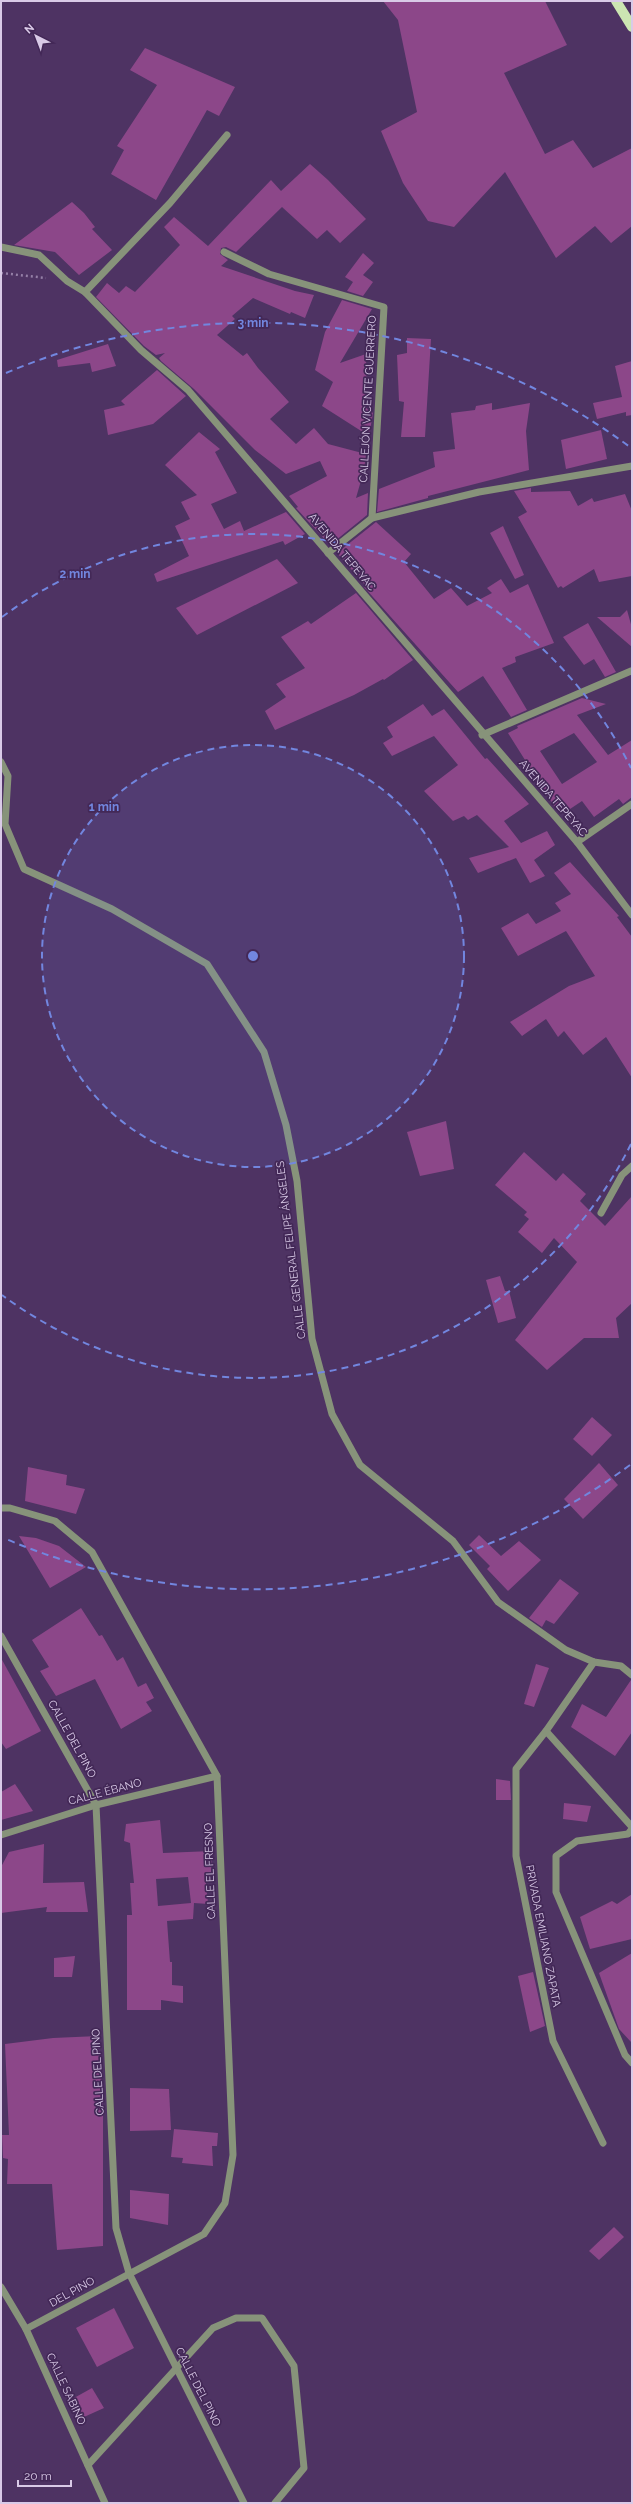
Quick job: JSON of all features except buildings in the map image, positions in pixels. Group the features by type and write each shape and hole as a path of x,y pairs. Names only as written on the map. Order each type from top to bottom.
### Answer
{"main road":[{"path":"616,1 632,27"}],"street":[{"path":"85,292 170,204 227,135"},
{"name":"AVENIDA TEPEYAC","path":"1,247 39,255 67,281 85,292 141,350 188,390 482,735 577,842 632,915"},
{"name":"CALLEJÓN VICENTE GUERRERO","path":"224,252 269,274 384,307 372,518"},
{"path":"328,553 372,518 479,492 632,466"},
{"path":"482,735 631,671"},
{"name":"CALLE GENERAL FELIPE ÁNGELES","path":"1,762 8,776 5,824 24,869 112,909 207,964 264,1052 286,1125 297,1181 312,1339 332,1414 360,1465 453,1541 498,1602 566,1650 594,1662 620,1666 632,1675"},
{"path":"577,842 632,804"},
{"path":"601,1213 622,1175 632,1166"},
{"name":"CALLE EL FRESNO","path":"1,1508 10,1508 55,1521 92,1552 217,1776 233,2155 225,2202 204,2234 129,2273"},
{"name":"CALLE DEL PINO","path":"1,1636 96,1805 116,2228 129,2273 244,2503"},
{"name":"PRIVADA EMILIANO ZAPATA","path":"594,1662 546,1732 516,1769 516,1856 553,2041 604,2144"},
{"path":"546,1732 632,1828 628,1834 577,1841 556,1856 556,1892 625,2055 632,2063"},
{"name":"CALLE ÉBANO","path":"1,1836 96,1805 217,1776"},
{"name":"DEL PINO","path":"26,2330 129,2273"},
{"name":"CALLE SABINO","path":"1,2287 26,2330 105,2503"},
{"path":"88,2465 175,2367 213,2328 236,2318 262,2318 294,2366 304,2468 275,2503"}],"path":[{"path":"1,273 67,281"}]}
